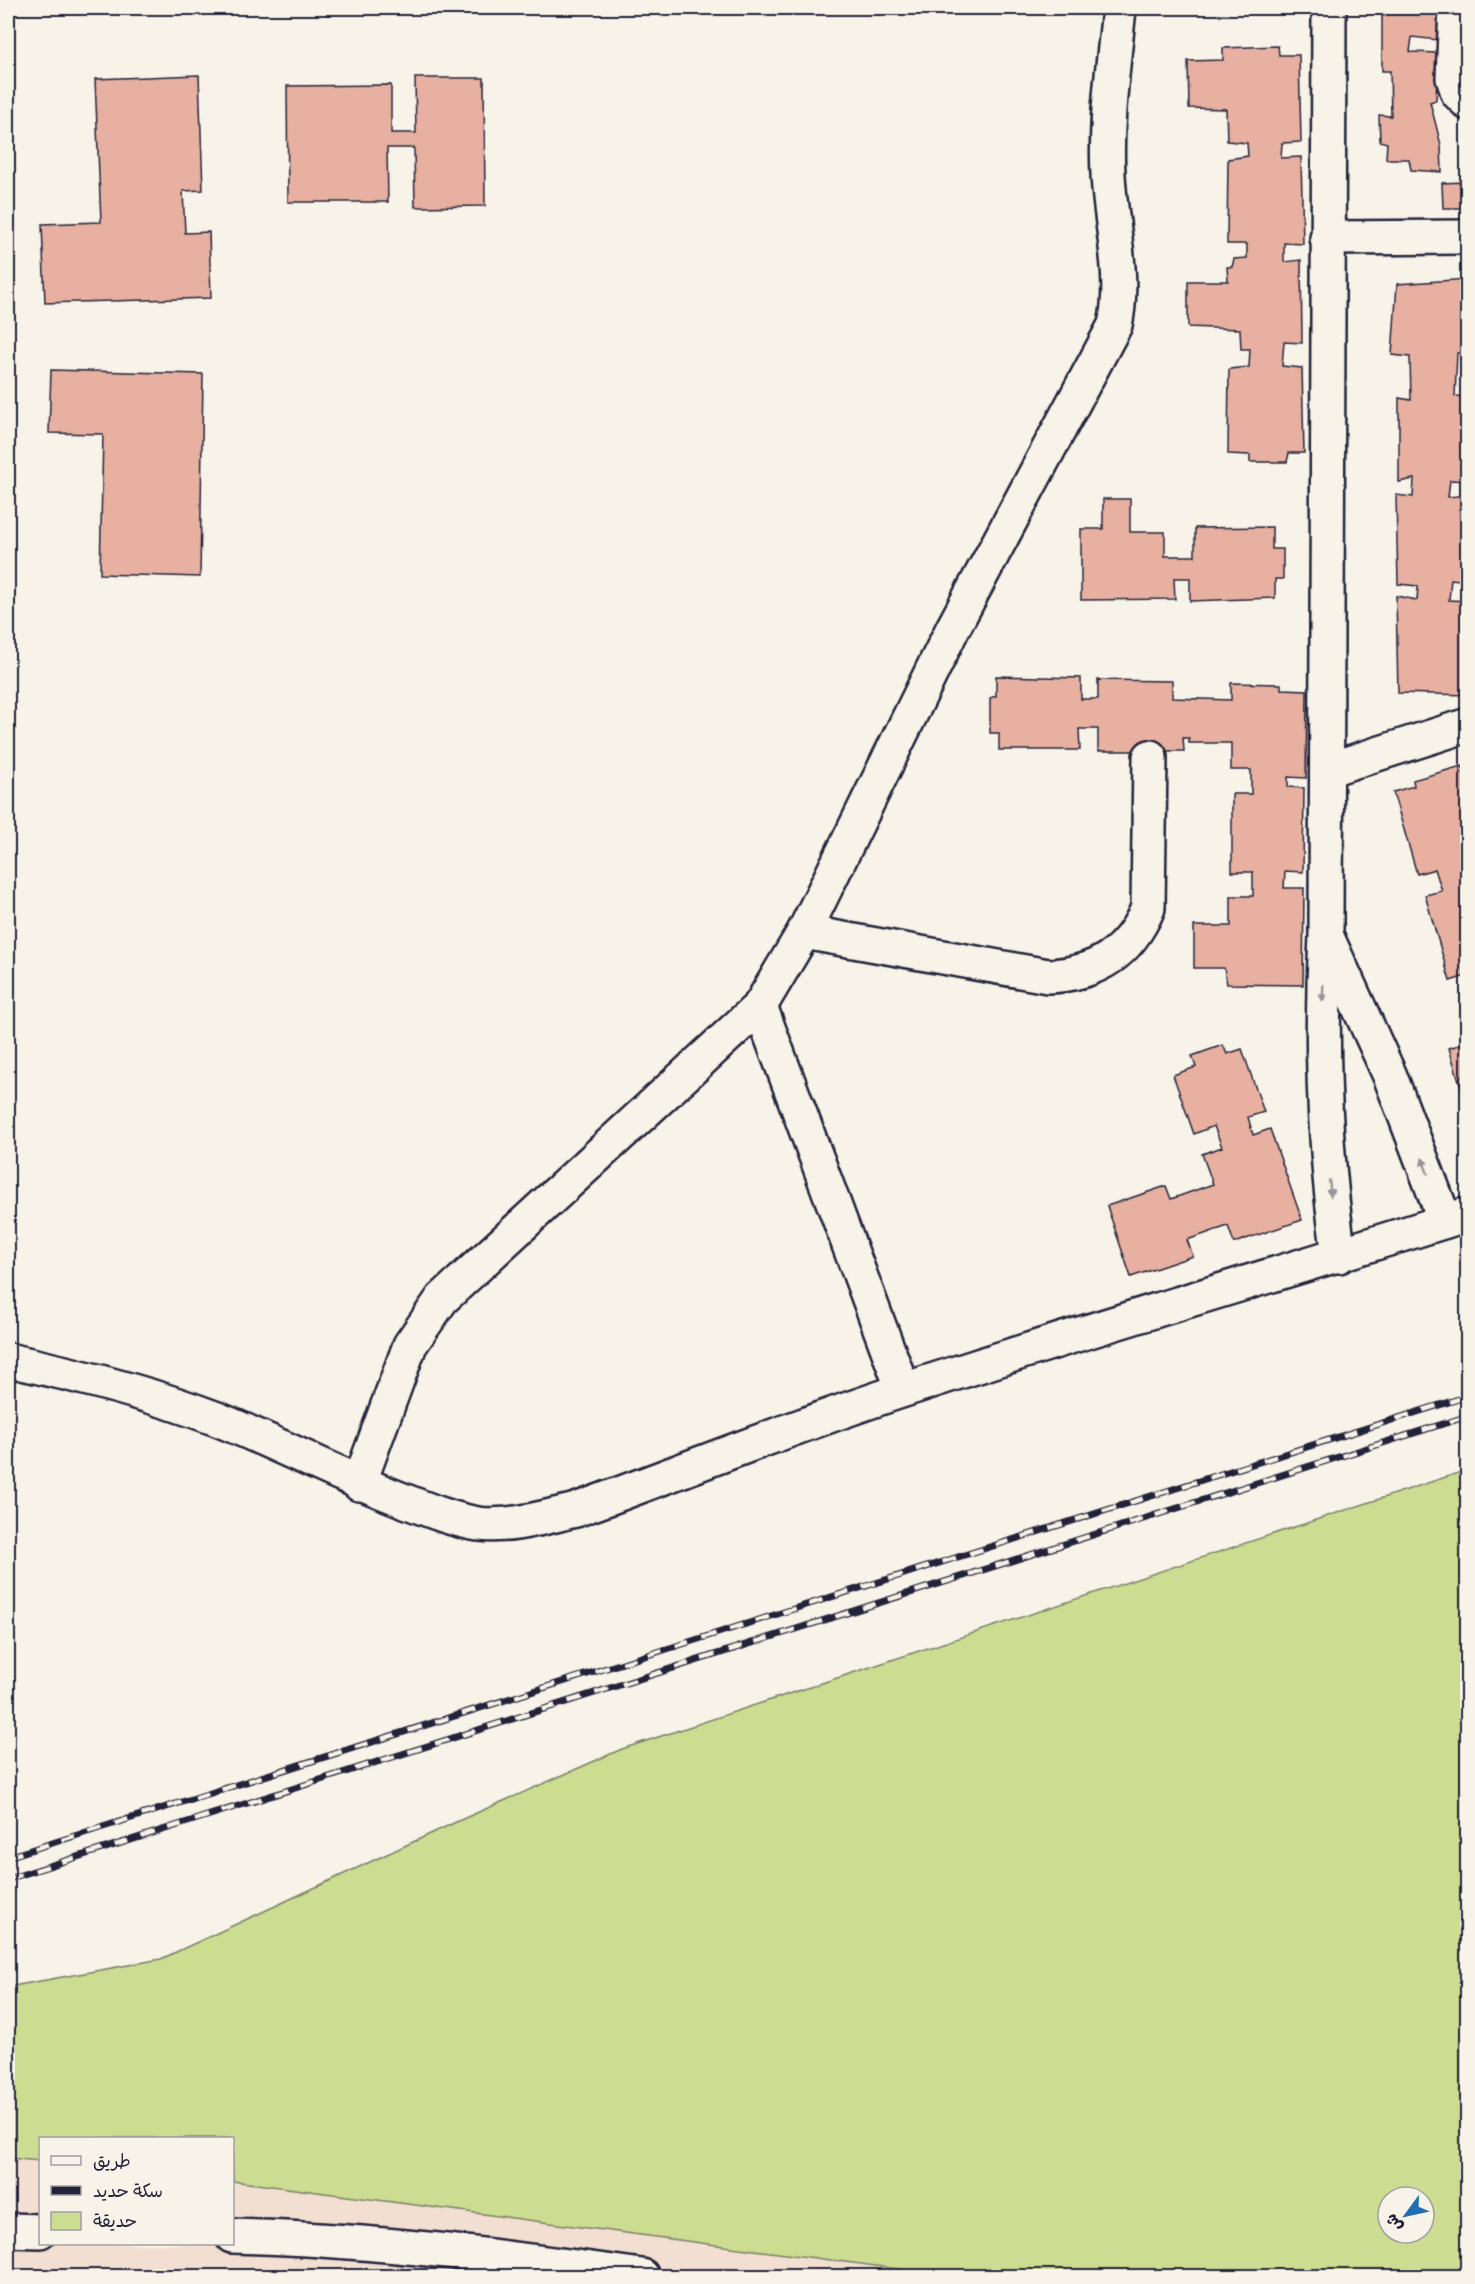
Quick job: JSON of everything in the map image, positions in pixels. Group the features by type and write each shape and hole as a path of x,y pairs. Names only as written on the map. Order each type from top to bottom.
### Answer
{"street":[{"path":"359,1484 410,1345 442,1299 759,1006 804,932 957,621 1115,325 1119,284 1107,172 1111,85 1119,8"},
{"path":"1329,8 1326,935 1322,1031 1327,1160 1339,1256"},
{"path":"1456,8 1453,78 1458,93 1467,103"},
{"path":"1328,238 1467,237"},
{"path":"1327,770 1467,725"},
{"path":"804,932 1048,976 1071,975 1090,969 1109,959 1128,944 1140,927 1148,908 1150,757"},
{"path":"8,1360 141,1393 215,1419 288,1449 359,1484 441,1514 479,1524 524,1522 576,1510 903,1390 1171,1304 1339,1256 1456,1218 1326,935"},
{"path":"759,1006 903,1390"},
{"path":"8,2230 39,2231"},
{"path":"234,2236 315,2238 534,2261 642,2277"}],"shaded area":[{"path":"8,2158 39,2161 39,2245 234,2245 234,2181 951,2276 8,2276"}],"green space":[{"path":"1467,1470 1467,2276 951,2276 234,2181 234,2137 39,2137 39,2161 8,2158 8,1987 161,1959 456,1822 622,1749"}],"building":[{"path":"1388,8 1437,8 1442,12 1438,40 1412,37 1410,52 1438,53 1436,100 1430,102 1441,145 1442,172 1411,170 1409,159 1386,159 1387,143 1380,141 1379,115 1391,116 1390,71 1382,71 1382,16 1388,15"},
{"path":"1278,46 1279,55 1299,55 1301,142 1282,143 1281,158 1301,157 1303,244 1284,243 1284,262 1301,260 1302,343 1284,342 1282,366 1302,368 1304,453 1289,453 1287,462 1250,462 1250,455 1228,454 1229,369 1249,367 1250,349 1241,349 1240,329 1188,327 1188,281 1228,281 1227,267 1232,267 1234,259 1247,258 1247,244 1227,244 1228,159 1248,156 1247,143 1227,141 1226,109 1189,108 1188,61 1223,60 1223,48"},
{"path":"199,75 203,190 183,191 185,233 209,232 211,298 45,303 42,224 101,222 95,79"},
{"path":"415,78 484,78 485,206 415,207 414,148 387,148 388,202 288,202 287,86 391,85 391,133 416,133"},
{"path":"1464,156 1468,156 1468,216 1462,216 1462,208 1443,208 1442,183 1464,182"},
{"path":"1468,279 1468,353 1457,353 1455,396 1468,397 1468,481 1450,480 1448,497 1468,495 1468,581 1451,579 1449,600 1468,601 1468,695 1398,693 1396,596 1417,600 1418,586 1398,584 1396,495 1413,497 1414,479 1399,482 1399,398 1411,400 1410,357 1392,355 1397,284"},
{"path":"51,370 203,374 200,577 100,574 103,434 49,433"},
{"path":"1103,499 1130,499 1130,532 1165,532 1165,556 1195,556 1195,528 1272,527 1272,549 1283,549 1283,579 1275,579 1275,598 1190,601 1190,578 1174,578 1175,599 1081,600 1081,529 1103,529"},
{"path":"996,676 1081,678 1081,699 1098,699 1098,680 1172,681 1172,698 1231,700 1231,683 1281,684 1281,689 1307,690 1306,778 1288,777 1288,787 1304,788 1303,872 1285,871 1284,888 1304,888 1303,985 1227,984 1224,968 1194,968 1194,926 1231,926 1231,896 1253,896 1253,872 1232,872 1232,794 1251,794 1251,770 1231,770 1231,743 1189,743 1189,738 1183,738 1184,751 1098,751 1098,729 1079,729 1080,750 999,750 999,733 990,733 990,698 996,696"},
{"path":"1462,766 1468,781 1467,983 1466,976 1450,981 1425,895 1442,891 1435,869 1417,874 1393,792 1414,786 1413,780"},
{"path":"1468,1042 1468,1110 1449,1048"},
{"path":"1223,1045 1227,1054 1242,1049 1264,1112 1248,1117 1253,1135 1270,1129 1302,1220 1234,1243 1228,1226 1187,1240 1193,1256 1131,1277 1107,1206 1166,1186 1171,1199 1213,1184 1202,1154 1222,1147 1214,1126 1194,1134 1173,1075 1196,1067 1192,1056"}],"railway":[{"path":"8,1857 1468,1396"},
{"path":"8,1879 1468,1416"}]}
